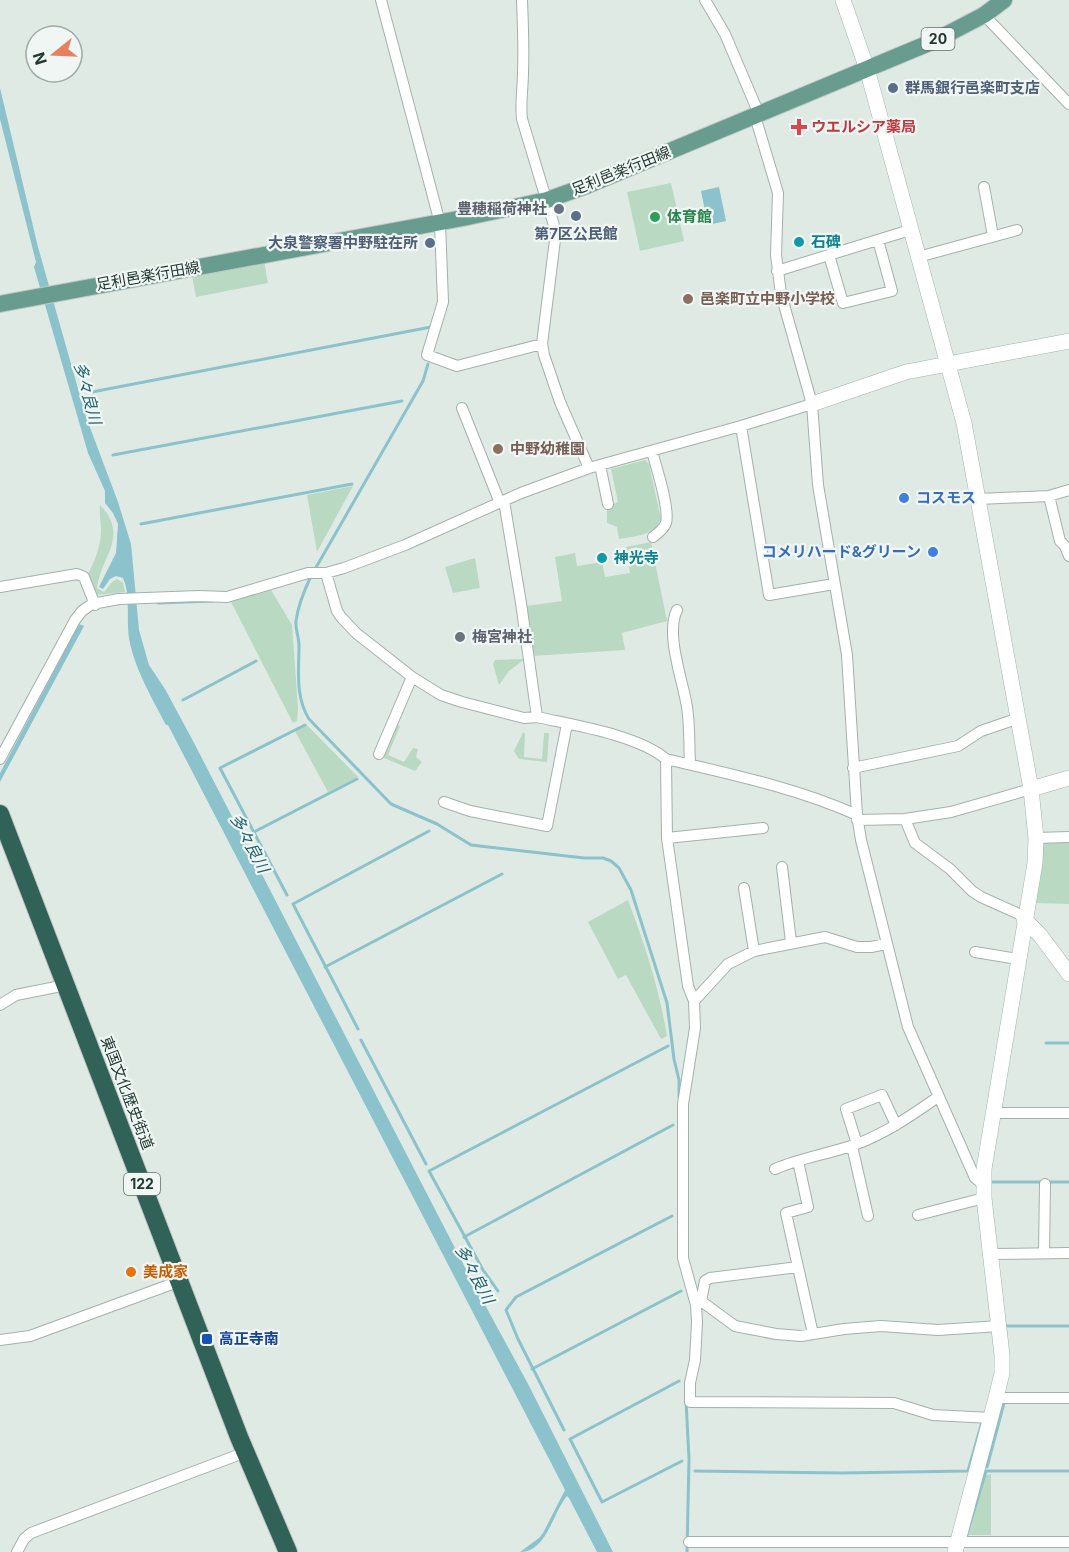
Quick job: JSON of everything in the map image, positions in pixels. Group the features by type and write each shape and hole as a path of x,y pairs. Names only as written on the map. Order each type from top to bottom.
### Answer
{"highway":[{"name":"東国文化歴史街道","path":"0,814 246,1452 288,1552"}],"main road":[{"name":"足利邑楽行田線","path":"0,304 440,223 547,200 586,186 934,41 984,15 1004,0"}],"street":[{"path":"381,0 440,223 443,302 427,355 458,366 542,344"},
{"path":"522,0 524,73 520,106 556,232 542,344 560,402 595,467 608,504"},
{"path":"705,0 725,34 757,115 778,193 777,271 781,294 812,404 818,485 847,655 857,818 886,944 908,1027 975,1178 983,1191"},
{"path":"843,0 867,69 964,423 1019,718 1031,789 1036,838 1035,863 993,1113 983,1191 999,1326 1002,1373 992,1418 956,1547"},
{"path":"984,15 1069,104"},
{"path":"984,187 993,236"},
{"path":"777,271 910,230"},
{"path":"918,257 1017,230"},
{"path":"829,255 843,303 892,291 878,240"},
{"path":"0,759 75,620 82,610 95,604 119,598 227,597 308,573 326,573 405,545 521,493 595,467 741,426 906,372 1069,341"},
{"path":"462,408 502,502 521,603 537,717"},
{"path":"741,426 769,595 834,584"},
{"path":"652,451 666,510 666,523 662,530 653,537"},
{"path":"978,499 1049,496 1069,489"},
{"path":"1049,496 1060,541 1068,549"},
{"path":"326,573 337,611 356,633 412,677 441,695 524,718 537,717 632,741 656,751 666,759 793,791 829,803 857,818 905,819 951,812 1069,778"},
{"path":"0,587 77,574 84,577 95,604"},
{"path":"677,610 672,620 688,710 690,764"},
{"path":"379,754 412,677"},
{"path":"854,768 958,746 981,731 1019,718"},
{"path":"444,802 470,811 547,826 567,724"},
{"path":"666,759 667,838 688,986 694,1001 695,1028 682,1104 681,1206 683,1258 699,1303 735,1326 801,1336 881,1326 938,1330 999,1326"},
{"path":"905,819 915,843 950,869 972,891 1024,919 1040,935 1069,974"},
{"path":"667,838 763,828"},
{"path":"1036,838 1069,837"},
{"path":"782,867 791,942"},
{"path":"744,888 754,951"},
{"path":"694,1001 728,964 754,951 825,936 857,947 886,944"},
{"path":"975,952 1018,959"},
{"path":"0,1005 16,995 66,985"},
{"path":"868,1216 846,1109 882,1095 896,1125"},
{"path":"775,1169 854,1145 896,1125 938,1096"},
{"path":"993,1113 1069,1113"},
{"path":"798,1161 808,1206 786,1213 813,1334"},
{"path":"1044,1253 1045,1184"},
{"path":"918,1215 983,1191"},
{"path":"990,1254 1069,1253"},
{"path":"798,1267 710,1278 705,1281 699,1303 690,1402 894,1403 933,1415 992,1418"},
{"path":"0,1340 30,1336 180,1281"},
{"path":"996,1398 1069,1398"},
{"path":"17,1552 24,1539 31,1533 246,1452"},
{"path":"689,1542 956,1547 1069,1542"}],"green space":[{"name":"体育館","path":"671,183 684,241 640,251 627,192"},
{"path":"264,261 268,283 196,297 192,276"},
{"path":"645,460 649,464 661,519 658,525 649,532 619,539 617,527 607,523 607,507 618,502 611,469"},
{"path":"353,486 317,552 307,495"},
{"path":"100,505 109,516 113,536 97,588 104,592 117,579 123,583 125,592 96,595 88,574 100,542"},
{"path":"651,542 667,621 622,633 625,650 532,656 526,606 562,601 555,557 575,553 577,566 602,562 605,577 630,573 626,547"},
{"path":"475,558 480,588 453,593 445,567"},
{"path":"271,590 292,625 298,708 297,721 293,723 231,602"},
{"path":"525,659 509,671 499,685 493,664 495,660"},
{"path":"396,724 400,726 388,755 404,762 413,748 418,749 416,757 422,762 415,771 382,757"},
{"path":"307,725 358,777 328,792 295,731"},
{"path":"523,732 525,734 524,757 542,759 544,733 549,733 547,762 519,759 514,751"},
{"path":"1040,840 1069,840 1069,904 1034,903"},
{"path":"628,900 656,984 667,1036 661,1039 626,975 618,979 588,922"},
{"path":"991,1474 991,1535 969,1535 986,1475"}],"water":[{"path":"0,88 38,247 86,417 131,544 139,630 149,665 165,689 193,741 472,1281 527,1382 613,1552 597,1552 567,1496 537,1546 520,1552 543,1533 565,1490 168,725 144,683 131,649 128,631 128,600 123,578 116,576 110,579 103,589 99,587 116,553 118,524 105,503 105,491 88,453 34,267 36,262 0,119"},
{"path":"719,187 726,221 708,225 701,191"},
{"path":"79,624 84,626 0,782 0,773"}],"waterway":[{"name":"多々良川","path":"92,392 431,327"},
{"path":"314,571 423,381 428,364"},
{"path":"113,455 402,401"},
{"path":"141,524 352,484"},
{"path":"311,576 300,604 296,624 300,693 309,719 391,804 437,824 471,845 584,858 603,858 619,868 631,890 667,1003 679,1080 679,1097"},
{"path":"158,603 213,601"},
{"path":"183,700 256,661"},
{"name":"多々良川","path":"287,895 220,768 305,725"},
{"name":"多々良川","path":"254,832 357,779"},
{"path":"358,1029 293,904 429,831"},
{"path":"325,967 502,874"},
{"path":"361,1040 426,1164"},
{"path":"1046,1043 1069,1043"},
{"name":"多々良川","path":"498,1291 483,1270 429,1171 668,1046"},
{"name":"多々良川","path":"464,1237 673,1125"},
{"path":"991,1182 1069,1182"},
{"path":"564,1430 518,1339 506,1310 516,1297 672,1216"},
{"path":"532,1369 681,1291"},
{"path":"1006,1326 1069,1326"},
{"path":"679,1381 570,1439 602,1502 682,1461"},
{"path":"686,1401 689,1459 687,1552"},
{"path":"987,1467 1004,1403"},
{"path":"695,1471 841,1473 968,1471 982,1422"},
{"path":"967,1535 986,1471 1069,1471"}],"place":[{"name":"群馬銀行邑楽町支店","path":"893,88"},
{"name":"ウエルシア薬局","path":"799,127"},
{"name":"豊穂稲荷神社","path":"559,209"},
{"name":"第7区公民館","path":"576,216"},
{"name":"体育館","path":"655,217"},
{"name":"石碑","path":"799,242"},
{"name":"大泉警察署中野駐在所","path":"430,243"},
{"name":"邑楽町立中野小学校","path":"688,299"},
{"name":"中野幼稚園","path":"498,449"},
{"name":"コスモス","path":"904,498"},
{"name":"コメリハード&グリーン","path":"933,552"},
{"name":"神光寺","path":"602,558"},
{"name":"梅宮神社","path":"460,637"},
{"name":"美成家","path":"131,1272"},
{"name":"高正寺南","path":"207,1339"}]}
